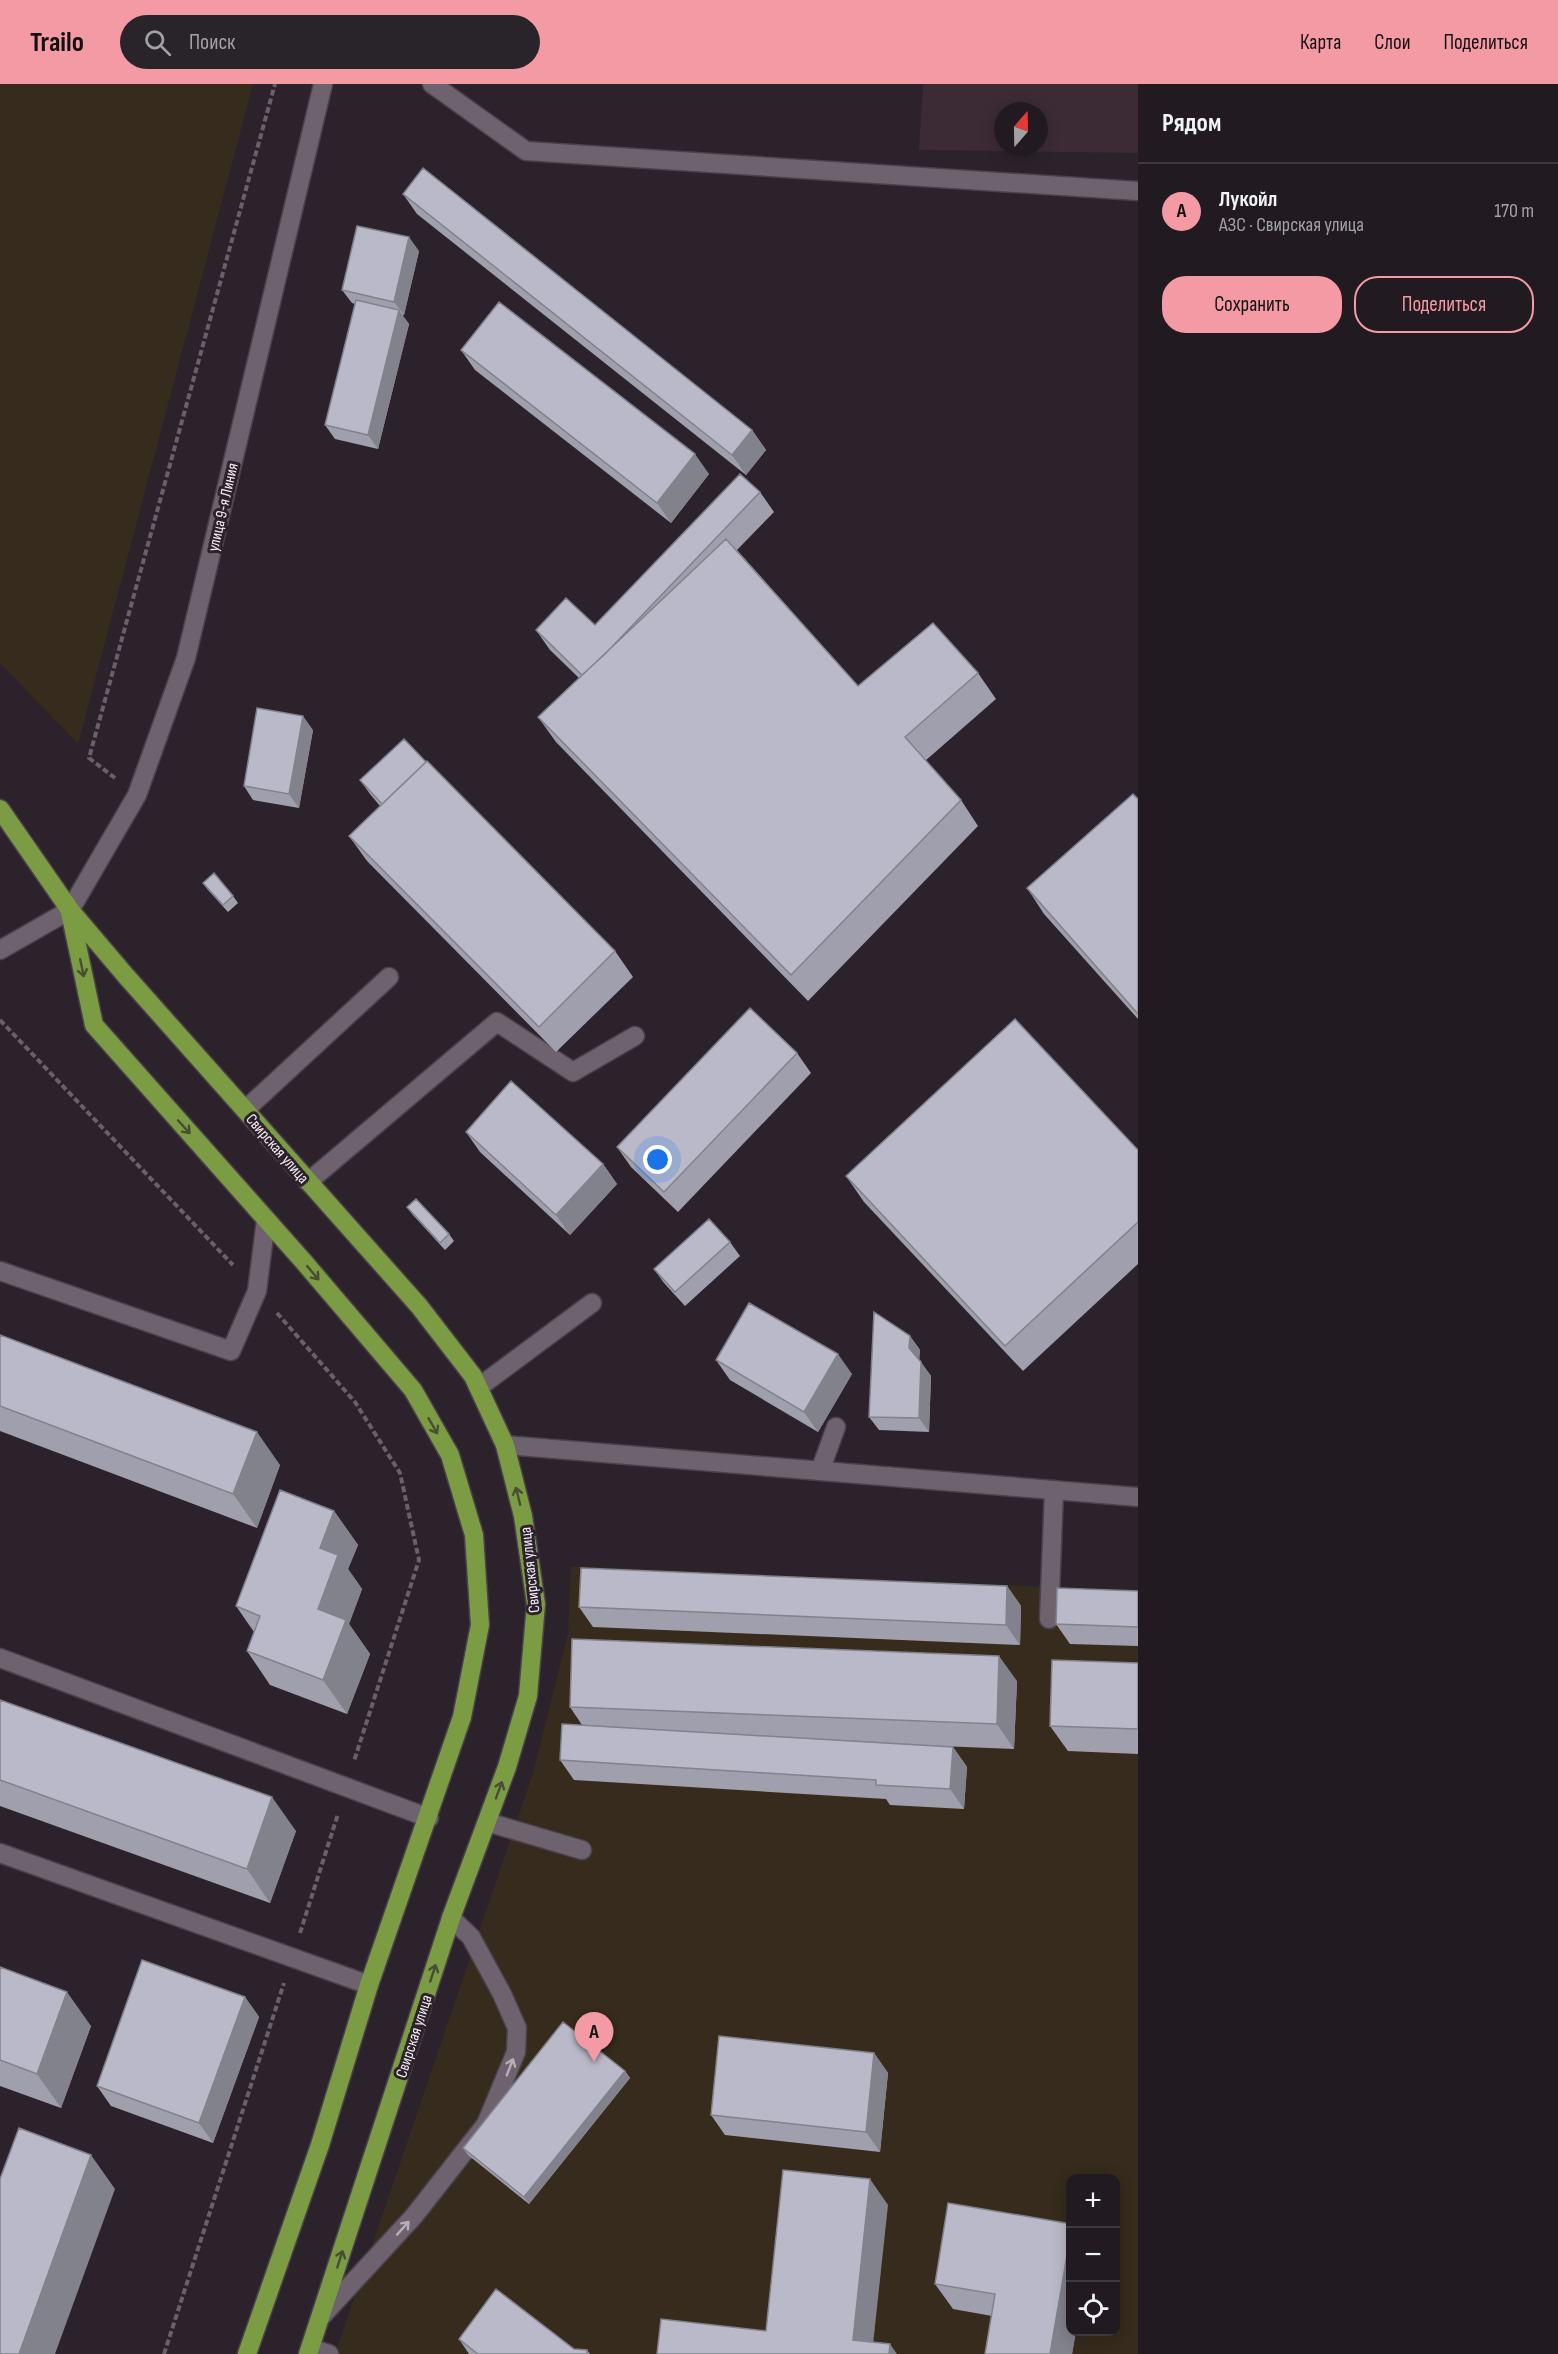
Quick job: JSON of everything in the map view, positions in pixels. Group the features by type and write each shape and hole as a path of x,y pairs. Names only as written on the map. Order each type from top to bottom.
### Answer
{"highway":[{"name":"Свирская улица","path":"0,809 70,910 419,1305 473,1376 505,1445 523,1516 536,1604 528,1696 507,1767 451,1918 309,2351"},
{"name":"Свирская улица","path":"70,910 94,1025 413,1390 450,1455 474,1535 480,1625 462,1717 429,1818 369,1985 320,2145 247,2354"}],"street":[{"name":"улица 9-я Линия","path":"70,910 137,795 186,658 323,84"},
{"path":"432,84 525,151 1138,191"},
{"path":"0,950 70,910"},
{"path":"245,1110 389,977"},
{"path":"308,1182 497,1022 573,1072 635,1036"},
{"path":"0,1271 231,1351 257,1291 266,1220"},
{"path":"479,1387 592,1303"},
{"path":"820,1471 836,1427"},
{"path":"505,1445 1138,1497"},
{"path":"1049,1618 1054,1490"},
{"path":"0,1658 429,1818"},
{"path":"487,1822 582,1850"},
{"path":"0,1853 369,1985"},
{"path":"321,2317 414,2216 486,2124 516,2052 517,2028 502,1994 471,1937 451,1918"},
{"path":"309,2351 329,2354"}],"path":[{"path":"137,795 89,758 275,84"},
{"path":"0,1020 257,1291 355,1402 400,1473 419,1560 164,2354"}],"shaded area":[{"path":"0,84 253,84 78,744 0,663"},
{"path":"923,84 1138,84 1138,153 1048,152 1048,102 994,102 994,151 919,150"},
{"path":"571,1566 1138,1591 1138,2354 335,2354 532,1776 568,1633"}],"building":[{"path":"423,168 752,430 732,455 403,194"},
{"path":"357,226 409,237 394,302 342,290"},
{"path":"356,300 399,310 368,435 325,425"},
{"path":"499,302 695,454 657,503 461,350"},
{"path":"740,474 760,492 605,654 582,675 536,630 566,598 595,625"},
{"path":"726,539 858,686 933,623 978,673 905,737 961,800 791,975 538,717"},
{"path":"257,708 303,716 289,794 244,786"},
{"path":"404,739 426,762 382,804 360,780"},
{"path":"427,761 615,951 539,1027 349,836"},
{"path":"1133,794 1138,799 1138,1014 1027,888"},
{"path":"214,873 233,896 223,905 203,883"},
{"path":"750,1008 797,1053 664,1192 617,1147"},
{"path":"1015,1019 1138,1150 1138,1222 1005,1346 846,1176"},
{"path":"511,1081 603,1164 556,1215 466,1132"},
{"path":"416,1199 449,1234 440,1243 407,1207"},
{"path":"709,1219 730,1242 675,1292 654,1269"},
{"path":"749,1303 838,1354 804,1412 716,1360"},
{"path":"874,1312 910,1336 909,1348 921,1362 919,1418 869,1417"},
{"path":"0,1335 257,1432 233,1494 0,1406"},
{"path":"280,1490 334,1511 320,1548 338,1555 318,1609 346,1620 323,1680 247,1651 260,1616 236,1606"},
{"path":"581,1568 1007,1586 1006,1625 579,1607"},
{"path":"1057,1588 1138,1591 1138,1627 1056,1624"},
{"path":"572,1639 999,1656 997,1724 570,1707"},
{"path":"1052,1660 1138,1663 1138,1729 1050,1726"},
{"path":"0,1700 272,1797 247,1869 0,1780"},
{"path":"562,1724 953,1747 950,1789 876,1785 876,1780 560,1760"},
{"path":"142,1960 245,1997 199,2123 97,2086"},
{"path":"0,1967 67,1992 37,2074 0,2060"},
{"path":"563,2022 625,2071 524,2197 463,2148"},
{"path":"719,2036 874,2053 866,2132 711,2115"},
{"path":"19,2128 91,2155 19,2354 0,2354 0,2179"},
{"path":"783,2170 870,2179 853,2340 890,2344 889,2354 657,2354 661,2319 766,2331"},
{"path":"948,2203 1066,2223 1066,2261 1050,2354 985,2354 995,2294 935,2284"},
{"path":"496,2289 574,2349 587,2350 587,2354 478,2354 459,2339"}],"place":[{"name":"Лукойл","path":"594,2062"}]}
